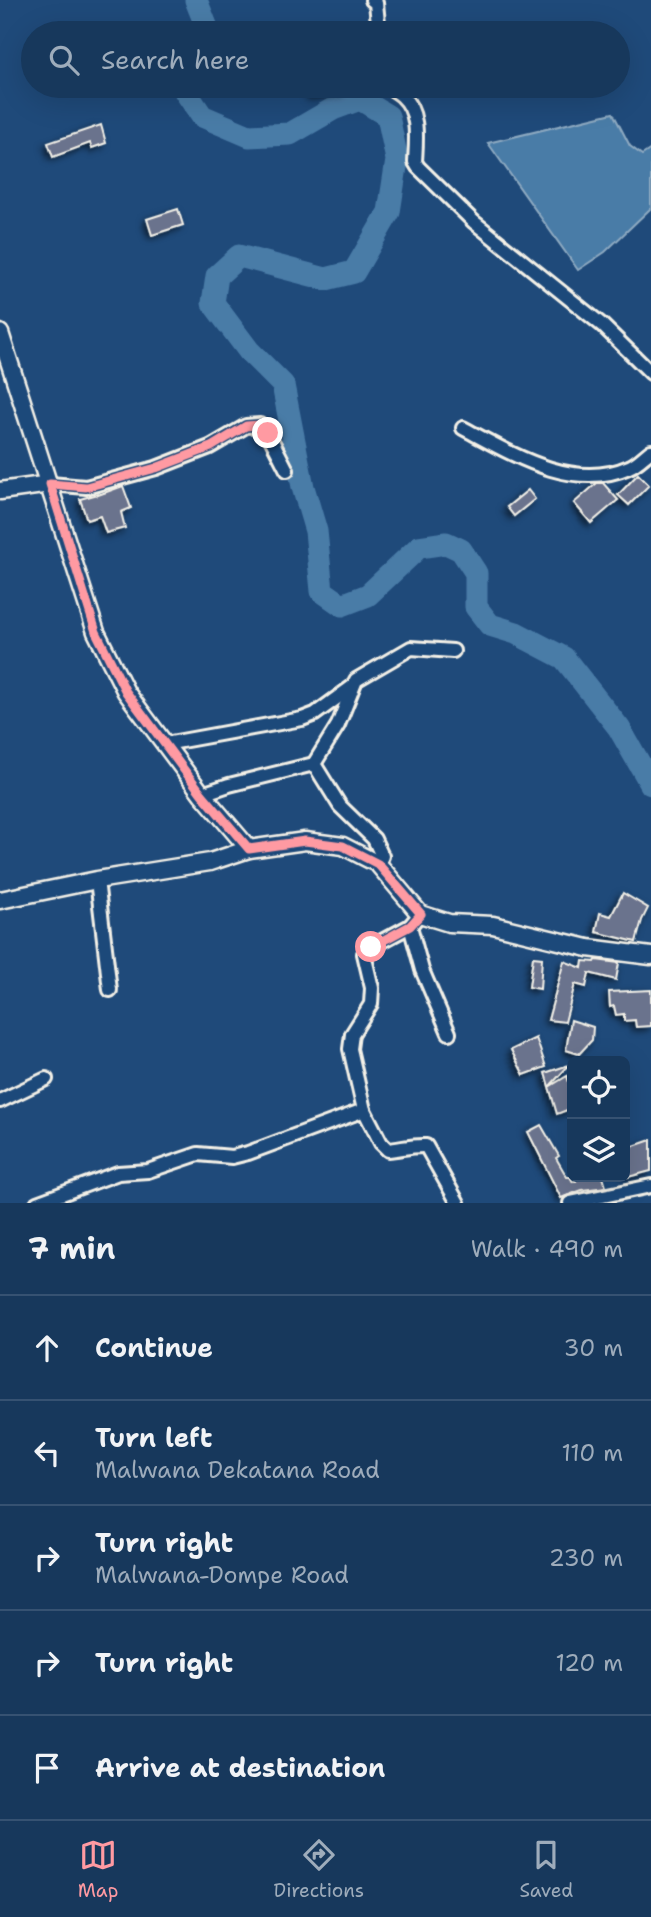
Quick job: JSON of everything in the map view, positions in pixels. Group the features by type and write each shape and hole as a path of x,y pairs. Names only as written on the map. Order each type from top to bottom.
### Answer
{"main road":[{"path":"0,333 96,632 126,692 202,794 249,849"},
{"path":"0,491 50,484"},
{"path":"0,900 97,880 210,862 249,849 305,841 343,846 378,864 415,920 493,925 588,948 651,956"}],"street":[{"path":"372,0 376,3 378,21"},
{"path":"405,98 414,115 415,162 418,167 474,222 602,325 651,373"},
{"path":"50,484 86,487 156,468 211,447 246,426 260,425 268,433 287,470"},
{"path":"463,428 515,455 564,473 606,475 632,466 651,451"},
{"path":"202,794 314,764 338,725 356,680 411,648 453,651"},
{"path":"165,744 302,719 315,714 352,687"},
{"path":"314,764 340,806 374,839 382,856 378,864"},
{"path":"97,880 110,990"},
{"path":"449,1033 422,970 415,920 364,954 372,988 371,1004 352,1034 350,1049 365,1110 381,1143 388,1150 414,1145 426,1146 458,1203"},
{"path":"0,1101 46,1079"},
{"path":"37,1203 118,1173 148,1171 198,1154 232,1157 248,1153 365,1110"},
{"path":"570,1203 651,1186"}],"water":[{"path":"613,113 630,146 642,155 651,149 651,208 605,252 578,270 488,143"}],"building":[{"path":"101,125 106,143 92,148 90,143 53,157 48,143"},
{"path":"178,209 183,225 152,235 147,219"},
{"path":"638,474 649,485 629,505 618,495"},
{"path":"597,483 603,483 618,500 591,523 574,503"},
{"path":"123,486 131,508 121,512 125,528 106,533 100,516 87,520 80,499"},
{"path":"528,490 535,499 514,516 507,507"},
{"path":"623,893 648,908 636,942 596,932 600,913 611,916"},
{"path":"533,957 542,958 540,989 529,987"},
{"path":"564,961 582,968 583,961 619,963 616,980 589,973 586,987 575,984 565,1022 548,1020"},
{"path":"651,990 651,1026 636,1027 635,1020 624,1021 624,1014 616,1015 614,1006 610,1007 609,992"},
{"path":"571,1020 593,1027 592,1040 579,1054 566,1050"},
{"path":"536,1038 546,1067 524,1075 511,1050"},
{"path":"567,1067 549,1087 545,1073"},
{"path":"567,1076 567,1110 557,1114 549,1087"},
{"path":"541,1125 559,1156 556,1158 567,1182 604,1182 606,1187 582,1190 561,1198 528,1132"},
{"path":"651,1140 651,1171 630,1176 630,1147"}],"waterway":[{"path":"196,0 204,21"},
{"path":"190,98 202,116 249,136 290,134 333,109 360,99 388,116 397,160 389,212 354,272 326,279 239,256 217,276 213,303 249,351 283,385 303,487 316,531 322,591 342,605 368,595 419,547 446,543 461,550 476,573 476,607 490,625 516,633 564,658 619,728 651,784"}],"route":[{"path":"268,433 260,425 246,426 211,447 156,468 86,487 50,484 96,632 126,692 202,794 249,849 305,841 343,846 378,864 421,914 410,926 371,947"}]}
